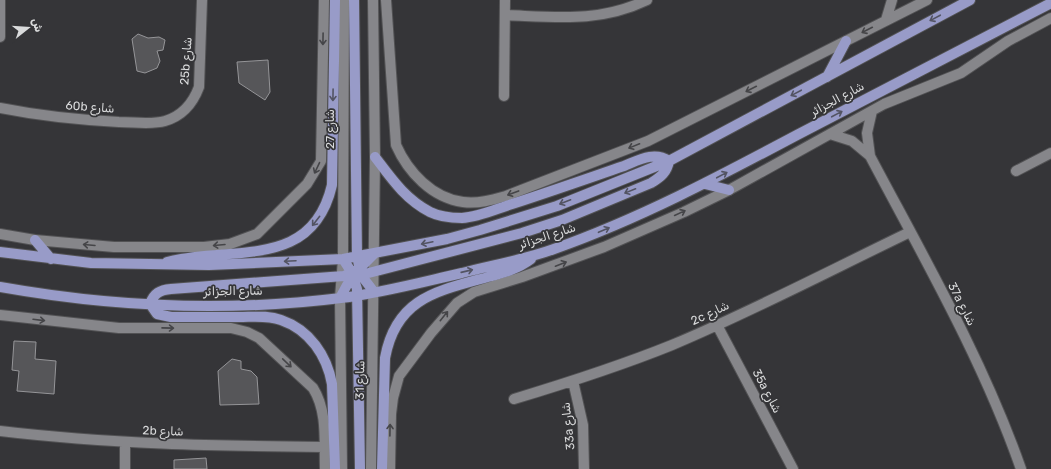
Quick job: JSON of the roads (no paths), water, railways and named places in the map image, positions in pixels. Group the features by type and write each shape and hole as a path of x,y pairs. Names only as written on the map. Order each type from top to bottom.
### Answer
{"main road":[{"path":"153,265 182,258 265,250 282,246 304,235 323,212 329,199 332,185 335,0"},
{"path":"354,0 360,469"},
{"name":"شارع الجزائر","path":"0,252 91,263 209,266 343,259 447,239 518,219 669,161 970,0"},
{"name":"شارع الجزائر","path":"0,287 90,300 150,304 221,305 340,298 374,292 537,255 602,231 705,184 1051,2"},
{"path":"827,76 846,41"},
{"path":"336,469 330,370 316,346 305,334 281,320 265,317 163,316 157,314 150,304 152,297 158,292 171,289 357,274 483,244 562,220 651,183 659,178 667,169 669,161 662,156 641,159 549,192 482,213 464,218 452,218 431,212 411,200 399,190 375,156"},
{"path":"705,184 730,190"},
{"path":"35,240 51,259"},
{"path":"340,298 347,285 374,254"},
{"path":"382,469 385,358 387,343 393,329 414,303 429,295 507,272 537,255"},
{"path":"343,259 374,292"}],"street":[{"path":"0,0 0,37"},
{"name":"25b شارع","path":"177,116 194,99 201,78 202,0"},
{"path":"0,234 35,240 114,247 204,247 238,242 251,238 262,230 307,184 321,160 324,0"},
{"name":"شارع 27","path":"342,276 344,0"},
{"path":"373,0 375,156 374,254"},
{"path":"386,0 396,145 401,156 420,180 445,196 463,202 482,202 506,196 648,141 927,0"},
{"path":"504,96 505,0"},
{"path":"505,15 588,17 620,11 647,0"},
{"path":"886,20 892,0"},
{"path":"390,469 391,409 399,376 431,333 456,303 474,292 529,275 604,247 730,190 901,96 961,73 1008,41 1051,18"},
{"name":"60b شارع","path":"0,108 67,118 143,123 166,120 177,116"},
{"name":"37a شارع","path":"872,111 867,133 870,156 982,375 1010,437 1021,469"},
{"name":"37a شارع","path":"830,134 852,141 870,156"},
{"path":"1016,171 1051,153"},
{"name":"2c شارع","path":"514,399 573,381 627,362 717,325 910,232"},
{"name":"شارع 31","path":"371,469 374,254"},
{"name":"شارع 31","path":"342,276 340,298 342,469"},
{"path":"0,315 118,328 231,328 247,332 259,338 275,351 313,388 319,398 323,409 325,469"},
{"name":"35a شارع","path":"717,325 793,469"},
{"name":"33a شارع","path":"573,381 583,425 584,469"},
{"name":"2b شارع","path":"0,431 125,442 221,446 324,447"},
{"path":"125,442 125,469"}]}
